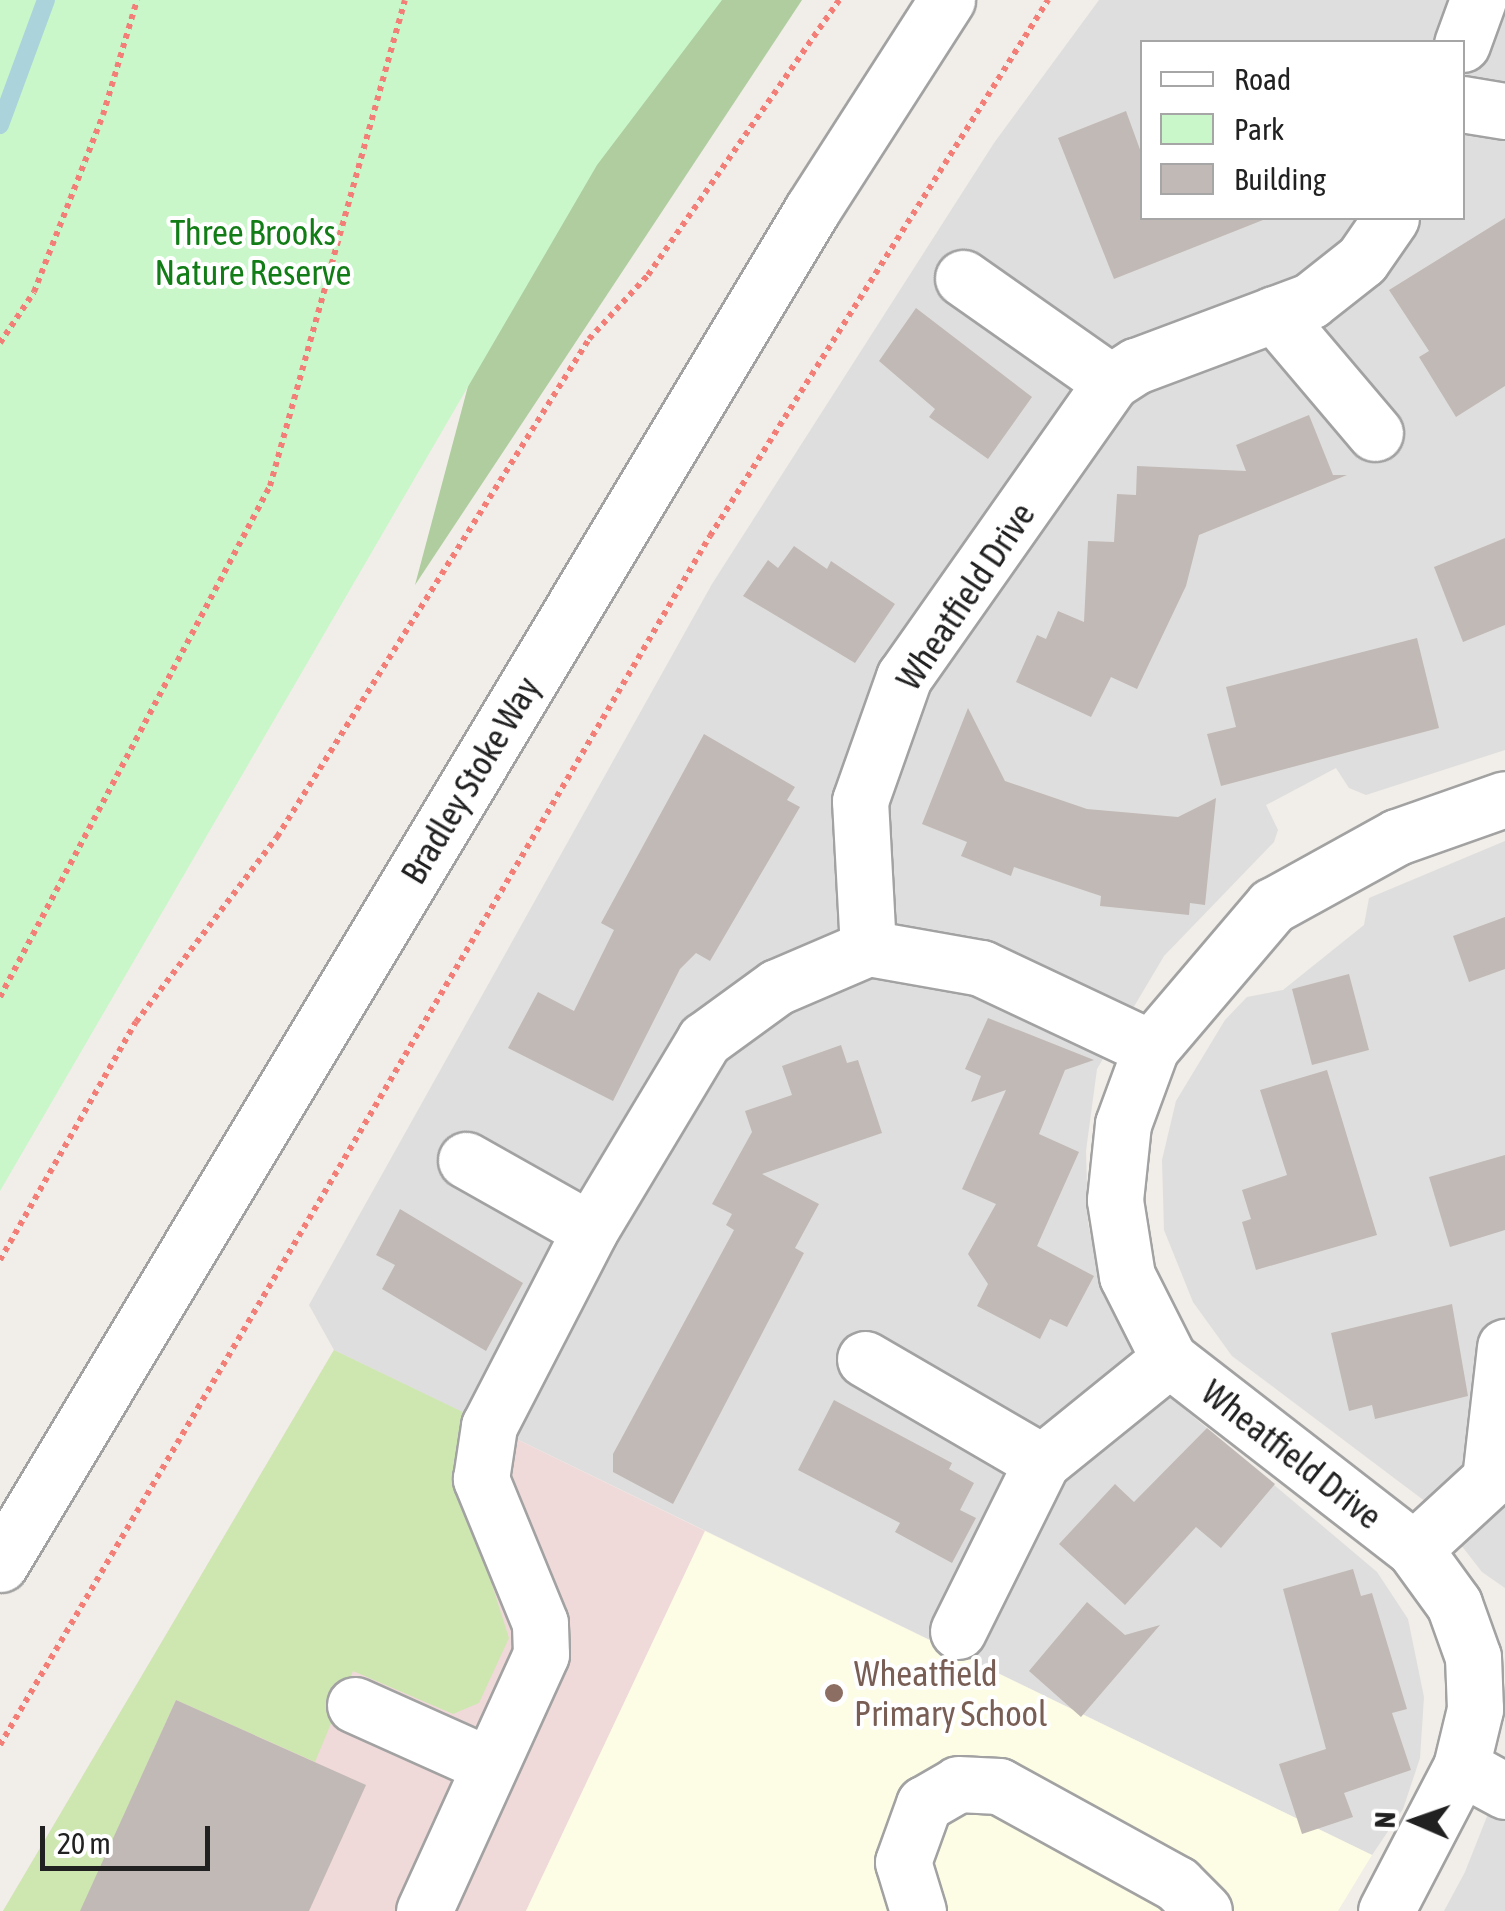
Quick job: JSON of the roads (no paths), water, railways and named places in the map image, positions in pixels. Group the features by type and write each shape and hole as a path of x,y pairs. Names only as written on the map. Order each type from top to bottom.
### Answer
{"street":[{"name":"Bradley Stoke Way","path":"0,1564 812,210 948,0"},
{"path":"1463,40 1478,0"},
{"path":"1465,105 1505,112"},
{"name":"Wheatfield Drive","path":"868,948 860,802 904,677 1112,382 1136,366 1310,301 1362,260 1390,220"},
{"path":"963,278 1112,382"},
{"path":"1274,314 1374,433"},
{"name":"Wheatfield Drive","path":"1386,1911 1483,1779 1473,1657 1454,1604 1414,1549 1170,1359 1127,1276 1115,1200 1122,1124 1151,1048 1272,906 1398,837 1505,799"},
{"path":"424,1911 541,1654 540,1623 481,1479 489,1426 590,1230 704,1040 777,988 868,948 981,968 1151,1048"},
{"path":"466,1160 590,1230"},
{"name":"Wheatfield Drive","path":"1414,1549 1490,1480 1505,1347"},
{"path":"864,1359 1042,1462"},
{"name":"Wheatfield Drive","path":"958,1631 1042,1462 1170,1359"},
{"path":"355,1705 489,1765"},
{"path":"918,1911 903,1862 924,1804 958,1784 999,1786 1177,1884 1204,1911"}],"waterway":[{"path":"0,125 46,0"}],"place":[{"name":"Wheatfield Primary School","path":"834,1693"}],"park label":[{"name":"Three Brooks Nature Reserve","path":"253,252"}]}
